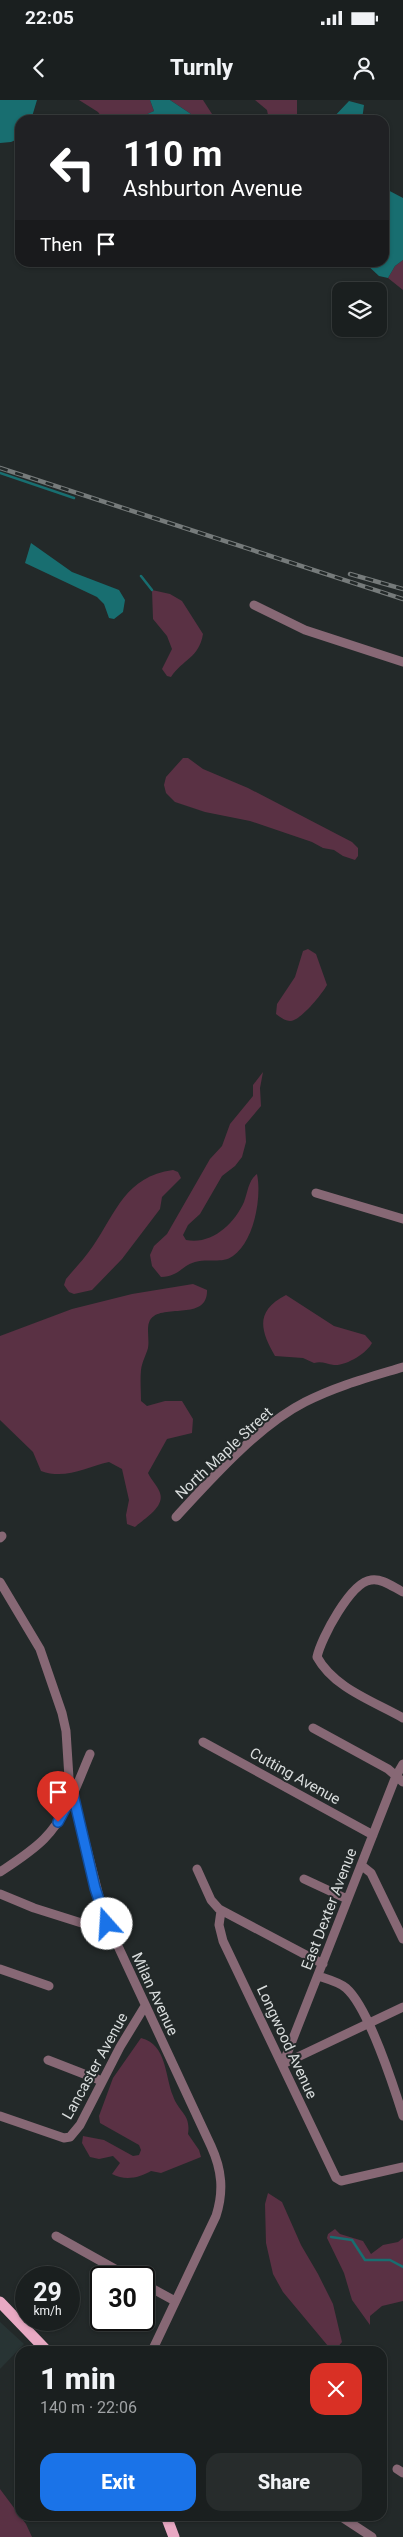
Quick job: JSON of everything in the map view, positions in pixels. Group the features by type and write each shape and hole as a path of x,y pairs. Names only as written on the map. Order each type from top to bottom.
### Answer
{"main road":[{"path":"0,2302 42,2346"},
{"path":"168,2521 174,2537"}],"street":[{"path":"254,605 305,630 403,662"},
{"path":"316,1193 403,1219"},
{"name":"North Maple Street","path":"176,1517 253,1440 289,1411 337,1388 403,1367"},
{"path":"403,1592 374,1579 360,1584 351,1593 319,1644 317,1656 328,1675 339,1683 403,1718"},
{"name":"Milan Avenue","path":"0,1582 28,1628 45,1662 64,1720 69,1778 95,1888 110,1932 217,2159 222,2184 218,2211 154,2346"},
{"path":"313,1728 400,1779"},
{"name":"Cutting Avenue","path":"203,1742 373,1835"},
{"path":"0,1872 43,1840 62,1816 90,1754"},
{"name":"East Dexter Avenue","path":"283,2064 373,1835 400,1779 403,1764"},
{"path":"361,1865 372,1875 403,1939"},
{"path":"197,1869 211,1900 221,1911 323,1964"},
{"path":"304,1879 347,1900"},
{"path":"0,1894 34,1908 110,1932"},
{"name":"Longwood Avenue","path":"221,1911 219,1925 223,1941 333,2172 340,2181 353,2180 403,2167"},
{"path":"0,1969 48,1986"},
{"path":"318,1976 347,1989 368,2024 391,2080 403,2116"},
{"name":"Lancaster Avenue","path":"0,2116 64,2138 69,2137 80,2125 102,2081 145,2006"},
{"path":"283,2064 403,2007"},
{"path":"48,2060 102,2081"},
{"path":"56,2236 110,2266"},
{"path":"155,2290 175,2301"},
{"path":"348,2521 372,2537"}],"shaded area":[{"path":"79,100 150,100 154,111 145,115 100,115"},
{"path":"170,100 203,100 212,114 192,115"},
{"path":"255,100 297,100 296,115 268,115 267,110"},
{"path":"403,260 403,290 388,278 395,266"},
{"path":"152,590 170,594 182,601 203,634 198,648 171,677 167,676 162,669 172,649 167,636 153,619"},
{"path":"183,758 188,758 203,769 248,788 352,842 358,848 358,856 355,860 343,856 334,850 323,848 312,842 250,821 205,812 175,802 166,793 164,785 166,777"},
{"path":"308,949 316,954 327,985 308,1010 292,1021 287,1020 276,1014 277,1004 295,977 303,951"},
{"path":"263,1072 260,1088 261,1106 245,1125 246,1142 242,1157 235,1166 222,1176 200,1214 188,1225 183,1235 186,1240 196,1241 213,1236 221,1231 240,1210 250,1183 257,1174 257,1206 255,1218 246,1241 229,1258 195,1262 172,1275 161,1277 152,1266 150,1255 154,1246 167,1234 210,1159 222,1146 230,1124 253,1096 253,1085"},
{"path":"173,1170 178,1172 181,1178 162,1197 160,1209 122,1259 92,1290 74,1294 69,1292 64,1285 66,1279 90,1250 124,1198 144,1180"},
{"path":"193,1284 207,1290 206,1299 201,1305 187,1310 161,1313 154,1316 149,1322 148,1348 141,1370 141,1401 147,1406 165,1401 182,1401 193,1419 192,1433 167,1439 148,1473 159,1490 161,1498 157,1508 135,1527 127,1524 126,1515 129,1500 122,1469 109,1462 76,1472 59,1474 41,1471 33,1452 0,1420 0,1336 72,1309 132,1294"},
{"path":"286,1295 334,1326 365,1335 372,1343 366,1351 356,1358 339,1365 322,1362 314,1363 303,1358 275,1356 266,1338 263,1322 269,1308"},
{"path":"141,2038 150,2041 160,2054 175,2102 188,2122 188,2134 199,2150 201,2157 161,2173 151,2171 137,2177 127,2178 112,2174 120,2163 113,2156 99,2159 90,2157 82,2143 83,2136 104,2140 133,2156 139,2155 141,2150 139,2145 100,2123 99,2116 113,2078"},
{"path":"268,2193 282,2202 301,2245 333,2304 342,2342 339,2346 328,2346 283,2292 273,2274 266,2243 265,2204"},
{"path":"335,2229 340,2234 363,2241 371,2254 383,2245 398,2242 403,2238 403,2301 382,2306 370,2316 370,2325 352,2300 344,2273 327,2238 328,2234"},
{"path":"0,2322 24,2344 22,2346 15,2346 15,2353 0,2369"},
{"path":"0,2489 15,2509 15,2521 24,2521 32,2537 0,2537"}],"water":[{"path":"0,100 37,100 32,115 15,115 15,140 0,143"},
{"path":"150,100 170,100 192,115 145,115 154,111"},
{"path":"349,101 364,105 363,115 336,115"},
{"path":"389,191 403,198 403,260 395,266 388,278 379,276 369,267 389,267"},
{"path":"31,543 72,572 119,590 125,600 123,612 114,619 109,618 104,604 97,597 25,563"}],"waterway":[{"path":"0,473 74,498"},
{"path":"141,576 152,590"},
{"path":"331,2237 352,2240 365,2260 390,2260 403,2267"}],"railway":[{"path":"0,468 403,599"},
{"path":"350,574 403,589"}],"route":[{"path":"58,1822 73,1794 95,1888 107,1924"}]}
